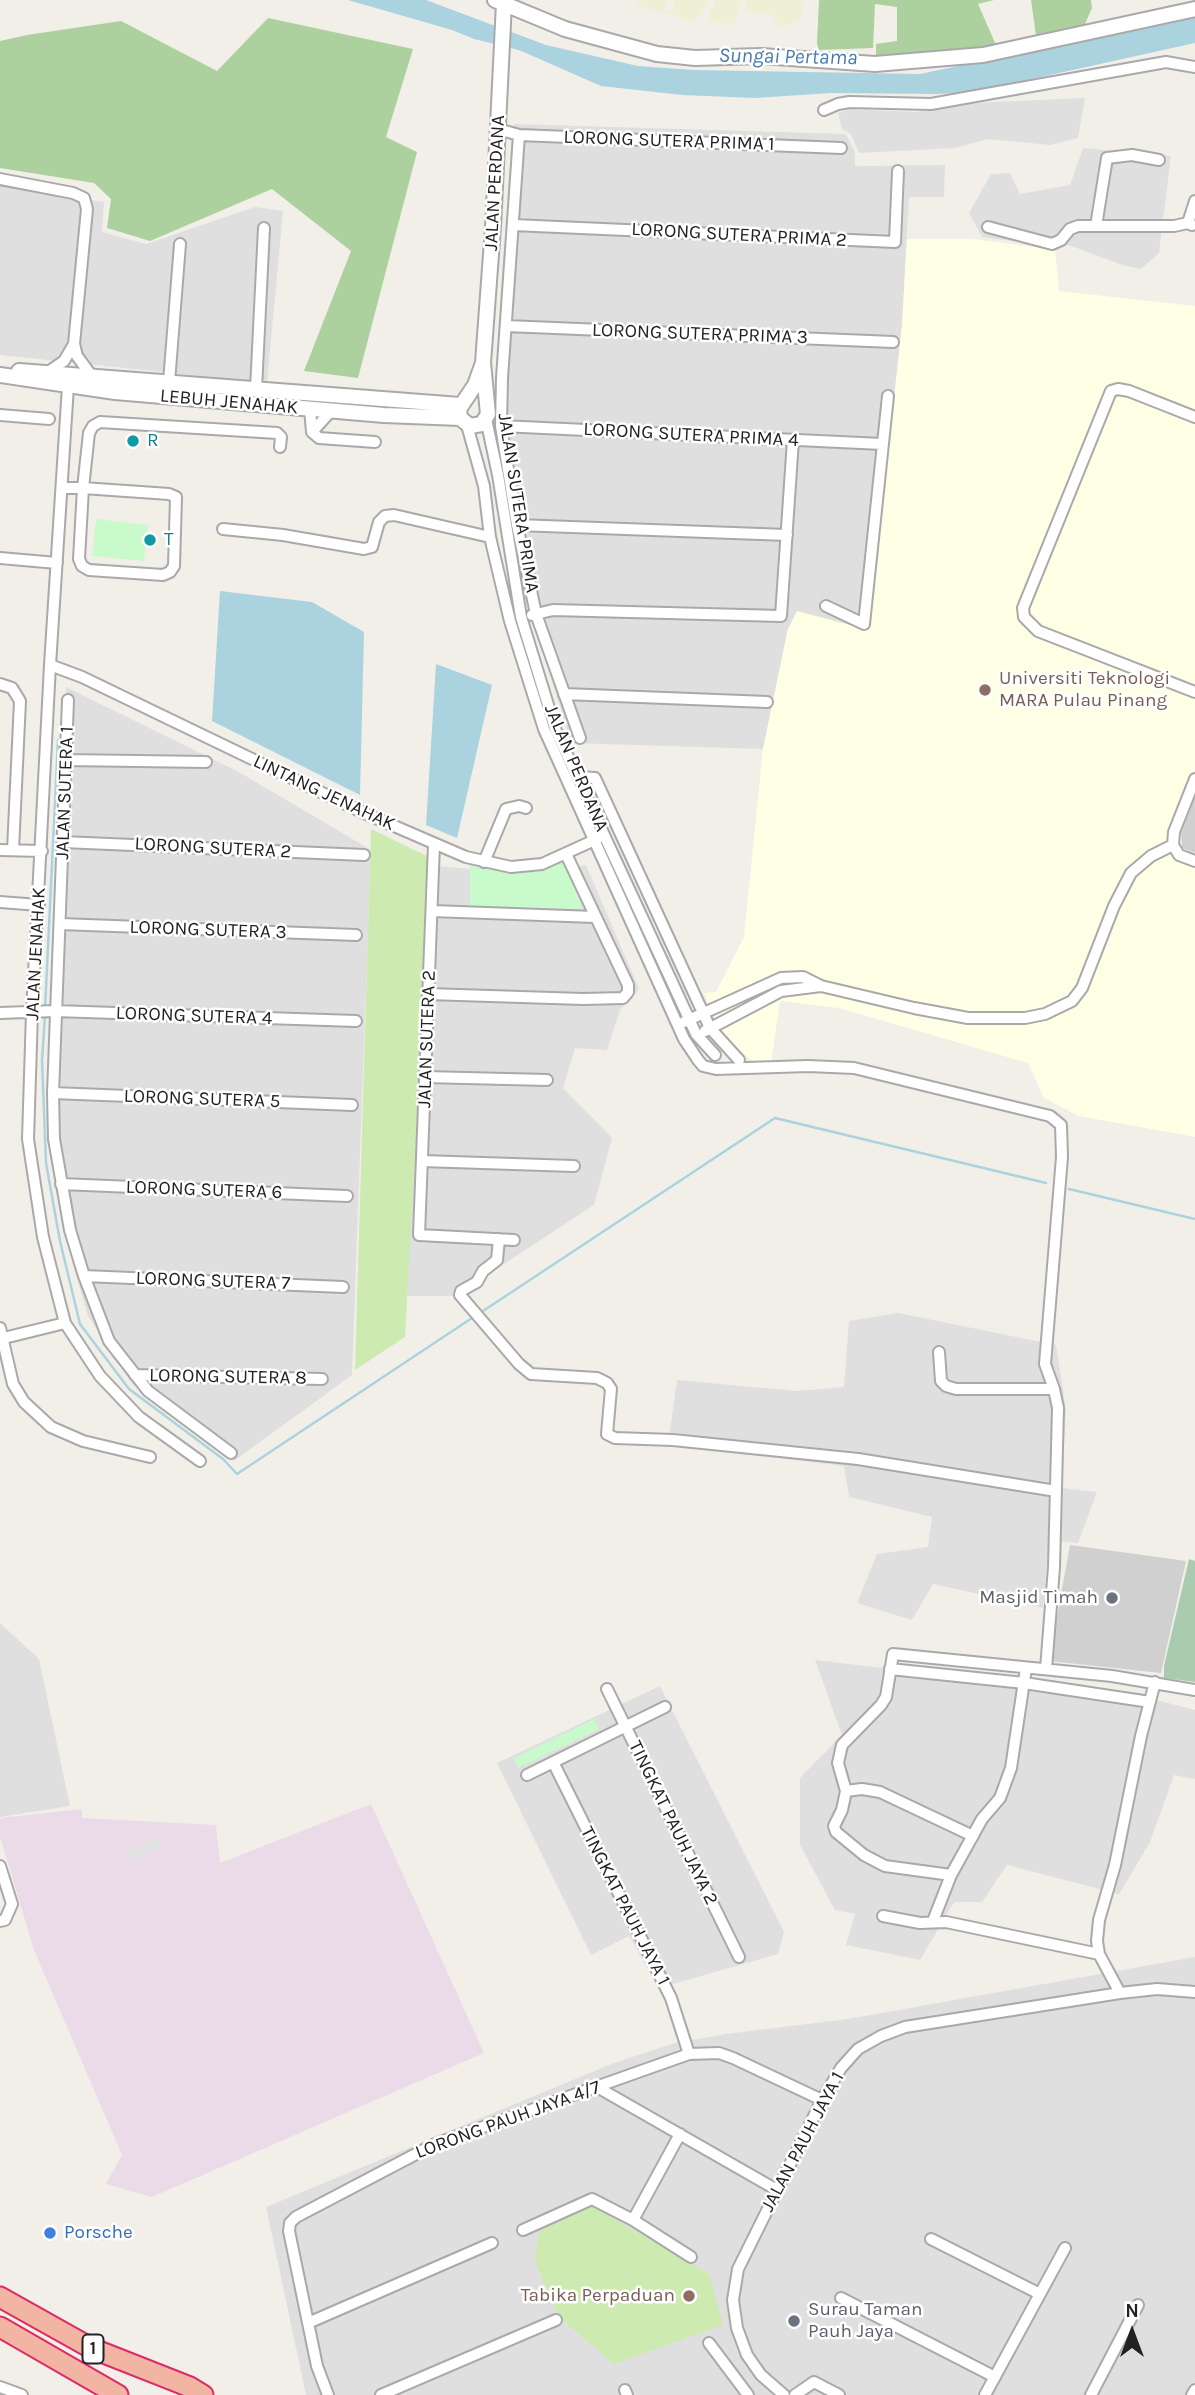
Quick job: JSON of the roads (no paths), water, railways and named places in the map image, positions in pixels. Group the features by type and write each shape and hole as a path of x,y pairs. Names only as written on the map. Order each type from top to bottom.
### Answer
{"highway":[{"name":"1","path":"0,2297 92,2348 190,2387 203,2395"},
{"name":"1","path":"0,2327 118,2395"}],"street":[{"path":"501,1 565,29 657,54 695,58 761,56 875,64 983,55 1195,9"},
{"name":"JALAN PERDANA","path":"501,1 503,20 493,227 482,363 488,411 486,419 521,617 556,731 696,1034 715,1055"},
{"path":"824,110 849,102 931,104 1166,62 1195,67"},
{"name":"LORONG SUTERA PRIMA 1","path":"498,129 519,135 841,148"},
{"name":"JALAN SUTERA PRIMA","path":"519,135 501,426 517,525 537,614 580,738"},
{"path":"1096,226 1107,158 1132,155 1159,160"},
{"name":"LORONG SUTERA PRIMA 2","path":"513,225 895,242 898,171"},
{"path":"0,180 73,193 84,198 87,209 74,344 76,356 91,375"},
{"path":"988,227 1052,244 1078,226 1192,224 1195,201"},
{"path":"256,388 264,228"},
{"path":"169,382 180,244"},
{"name":"LORONG SUTERA PRIMA 3","path":"506,326 893,342"},
{"path":"48,372 64,361 74,344"},
{"name":"JALAN PERDANA","path":"482,363 464,411 484,486 490,537 509,621 544,729 684,1039 698,1060 709,1068 854,1068 1050,1116 1057,1120 1063,1134 1062,1157 1045,1364 1054,1388"},
{"name":"LEBUH JENAHAK","path":"0,370 256,388 464,411"},
{"name":"LEBUH JENAHAK","path":"0,375 68,386 331,411 464,411"},
{"name":"JALAN JENAHAK","path":"68,386 50,665 28,1139 43,1237 65,1323 100,1376 139,1417 200,1461"},
{"path":"1195,417 1129,391 1111,391 1023,608 1024,617 1038,631 1195,692"},
{"path":"826,606 863,624 888,396"},
{"path":"485,403 475,397 464,411 479,425 486,419"},
{"path":"310,409 312,432"},
{"path":"312,432 331,411"},
{"path":"0,415 49,419"},
{"path":"62,488 83,488 169,494 176,497 174,566 170,572 163,575 89,570 82,566 79,559 83,488 89,433 93,426 100,422 277,433 281,437 280,447"},
{"name":"LORONG SUTERA PRIMA 4","path":"501,426 882,444"},
{"path":"312,432 324,440 375,442"},
{"path":"509,621 553,610 781,616 793,440"},
{"path":"223,529 283,535 364,549 372,547 379,522 385,516 394,515 490,537"},
{"path":"517,525 787,535"},
{"path":"0,558 57,563"},
{"name":"LINTANG JENAHAK","path":"50,665 82,677 364,813 434,844 484,862 511,867 542,864 605,835"},
{"path":"0,684 12,688 20,701 13,850"},
{"path":"564,694 767,702"},
{"name":"JALAN SUTERA 1","path":"68,701 53,1093 54,1139 70,1230 109,1341 148,1391 231,1453"},
{"path":"67,760 206,762"},
{"path":"578,777 595,778 710,1028 740,1060"},
{"path":"1195,779 1174,832 1173,845 1179,855 1195,861"},
{"path":"484,862 506,809 526,807"},
{"name":"LORONG SUTERA 2","path":"63,842 363,855"},
{"name":"JALAN SUTERA 2","path":"434,844 419,1235 499,1239"},
{"path":"677,1025 781,978 803,977 821,986 968,1018 1025,1018 1045,1014 1078,996 1130,873 1151,856 1173,845"},
{"path":"0,850 42,851"},
{"path":"428,995 612,1000 623,998 628,992 628,985 566,854"},
{"path":"0,902 39,905"},
{"path":"432,911 595,917"},
{"name":"LORONG SUTERA 3","path":"60,924 356,935"},
{"path":"684,1039 781,991 821,986"},
{"name":"LORONG SUTERA 4","path":"0,1013 55,1011 356,1021"},
{"path":"425,1077 547,1080"},
{"name":"LORONG SUTERA 5","path":"53,1093 352,1105"},
{"path":"422,1161 574,1166"},
{"name":"LORONG SUTERA 6","path":"61,1184 347,1196"},
{"path":"514,1240 499,1239 497,1260 483,1271 477,1283 461,1291 460,1295 519,1364 531,1374 597,1378 607,1383 611,1388 607,1434 615,1437 673,1440 859,1459 1056,1491"},
{"name":"LORONG SUTERA 7","path":"84,1276 343,1286"},
{"path":"65,1323 1,1335 12,1384 24,1402 51,1427 83,1441 150,1457"},
{"path":"939,1352 941,1381 946,1386 956,1389 1054,1388 1058,1408 1054,1567 1046,1670"},
{"name":"LORONG SUTERA 8","path":"135,1375 322,1380"},
{"path":"951,1875 885,1866 864,1855 836,1832 834,1826 842,1810 846,1791 838,1763 842,1745 886,1697 893,1654 1155,1682 1195,1690"},
{"path":"933,1921 951,1875 982,1819 1000,1798 1010,1768 1026,1668"},
{"path":"890,1669 1024,1683 1150,1702"},
{"path":"1120,1993 1099,1954 1099,1920 1115,1865 1141,1736 1155,1682"},
{"name":"TINGKAT PAUH JAYA 2","path":"607,1689 739,1957"},
{"path":"527,1775 664,1707"},
{"name":"TINGKAT PAUH JAYA 1","path":"553,1762 671,1998 689,2054"},
{"path":"846,1791 862,1788 880,1792 973,1836"},
{"path":"0,1866 12,1905 5,1920 0,1921"},
{"path":"883,1916 920,1923 933,1921 1099,1954"},
{"name":"JALAN PAUH JAYA 1","path":"783,2395 761,2375 747,2355 737,2328 733,2300 738,2269 822,2100 841,2068 859,2049 905,2027 1120,1993 1157,1989 1195,1992"},
{"name":"LORONG PAUH JAYA 4/7","path":"328,2395 317,2366 289,2231 290,2223 296,2217 435,2144 689,2054 719,2053 733,2057 822,2100"},
{"path":"597,2087 777,2190"},
{"path":"633,2220 680,2134"},
{"path":"523,2230 592,2199 633,2220 691,2257"},
{"path":"931,2239 1040,2294"},
{"path":"308,2323 492,2243"},
{"path":"985,2395 1065,2248"},
{"path":"841,2298 995,2377"},
{"path":"1091,2395 1138,2305"},
{"path":"382,2395 556,2320"},
{"path":"709,2343 748,2395"},
{"path":"795,2395 797,2391 814,2382 839,2395"},
{"path":"0,2387 22,2395"},
{"path":"1192,2395 1195,2390"}],"water":[{"name":"Sungai Pertama","path":"348,0 426,0 546,45 638,66 693,70 920,74 1195,16 1195,43 973,92 831,93 755,98 682,95 601,86 519,50"},
{"path":"220,591 312,602 364,632 360,795 212,721"},
{"path":"436,664 492,685 457,838 426,825"}],"waterway":[{"path":"45,1009 58,740"},
{"path":"45,1016 42,1060 46,1163 60,1241 80,1324 129,1389 223,1459 237,1474 475,1316"},
{"path":"480,1313 775,1118 1046,1183"},
{"path":"1069,1189 1195,1219"}],"place":[{"name":"R","path":"133,441"},
{"name":"T","path":"150,540"},
{"name":"Universiti Teknologi MARA Pulau Pinang","path":"985,690"},
{"name":"Masjid Timah","path":"1112,1598"},
{"name":"Porsche","path":"50,2233"},
{"name":"Tabika Perpaduan","path":"689,2296"},
{"name":"Surau Taman Pauh Jaya","path":"794,2321"}]}
